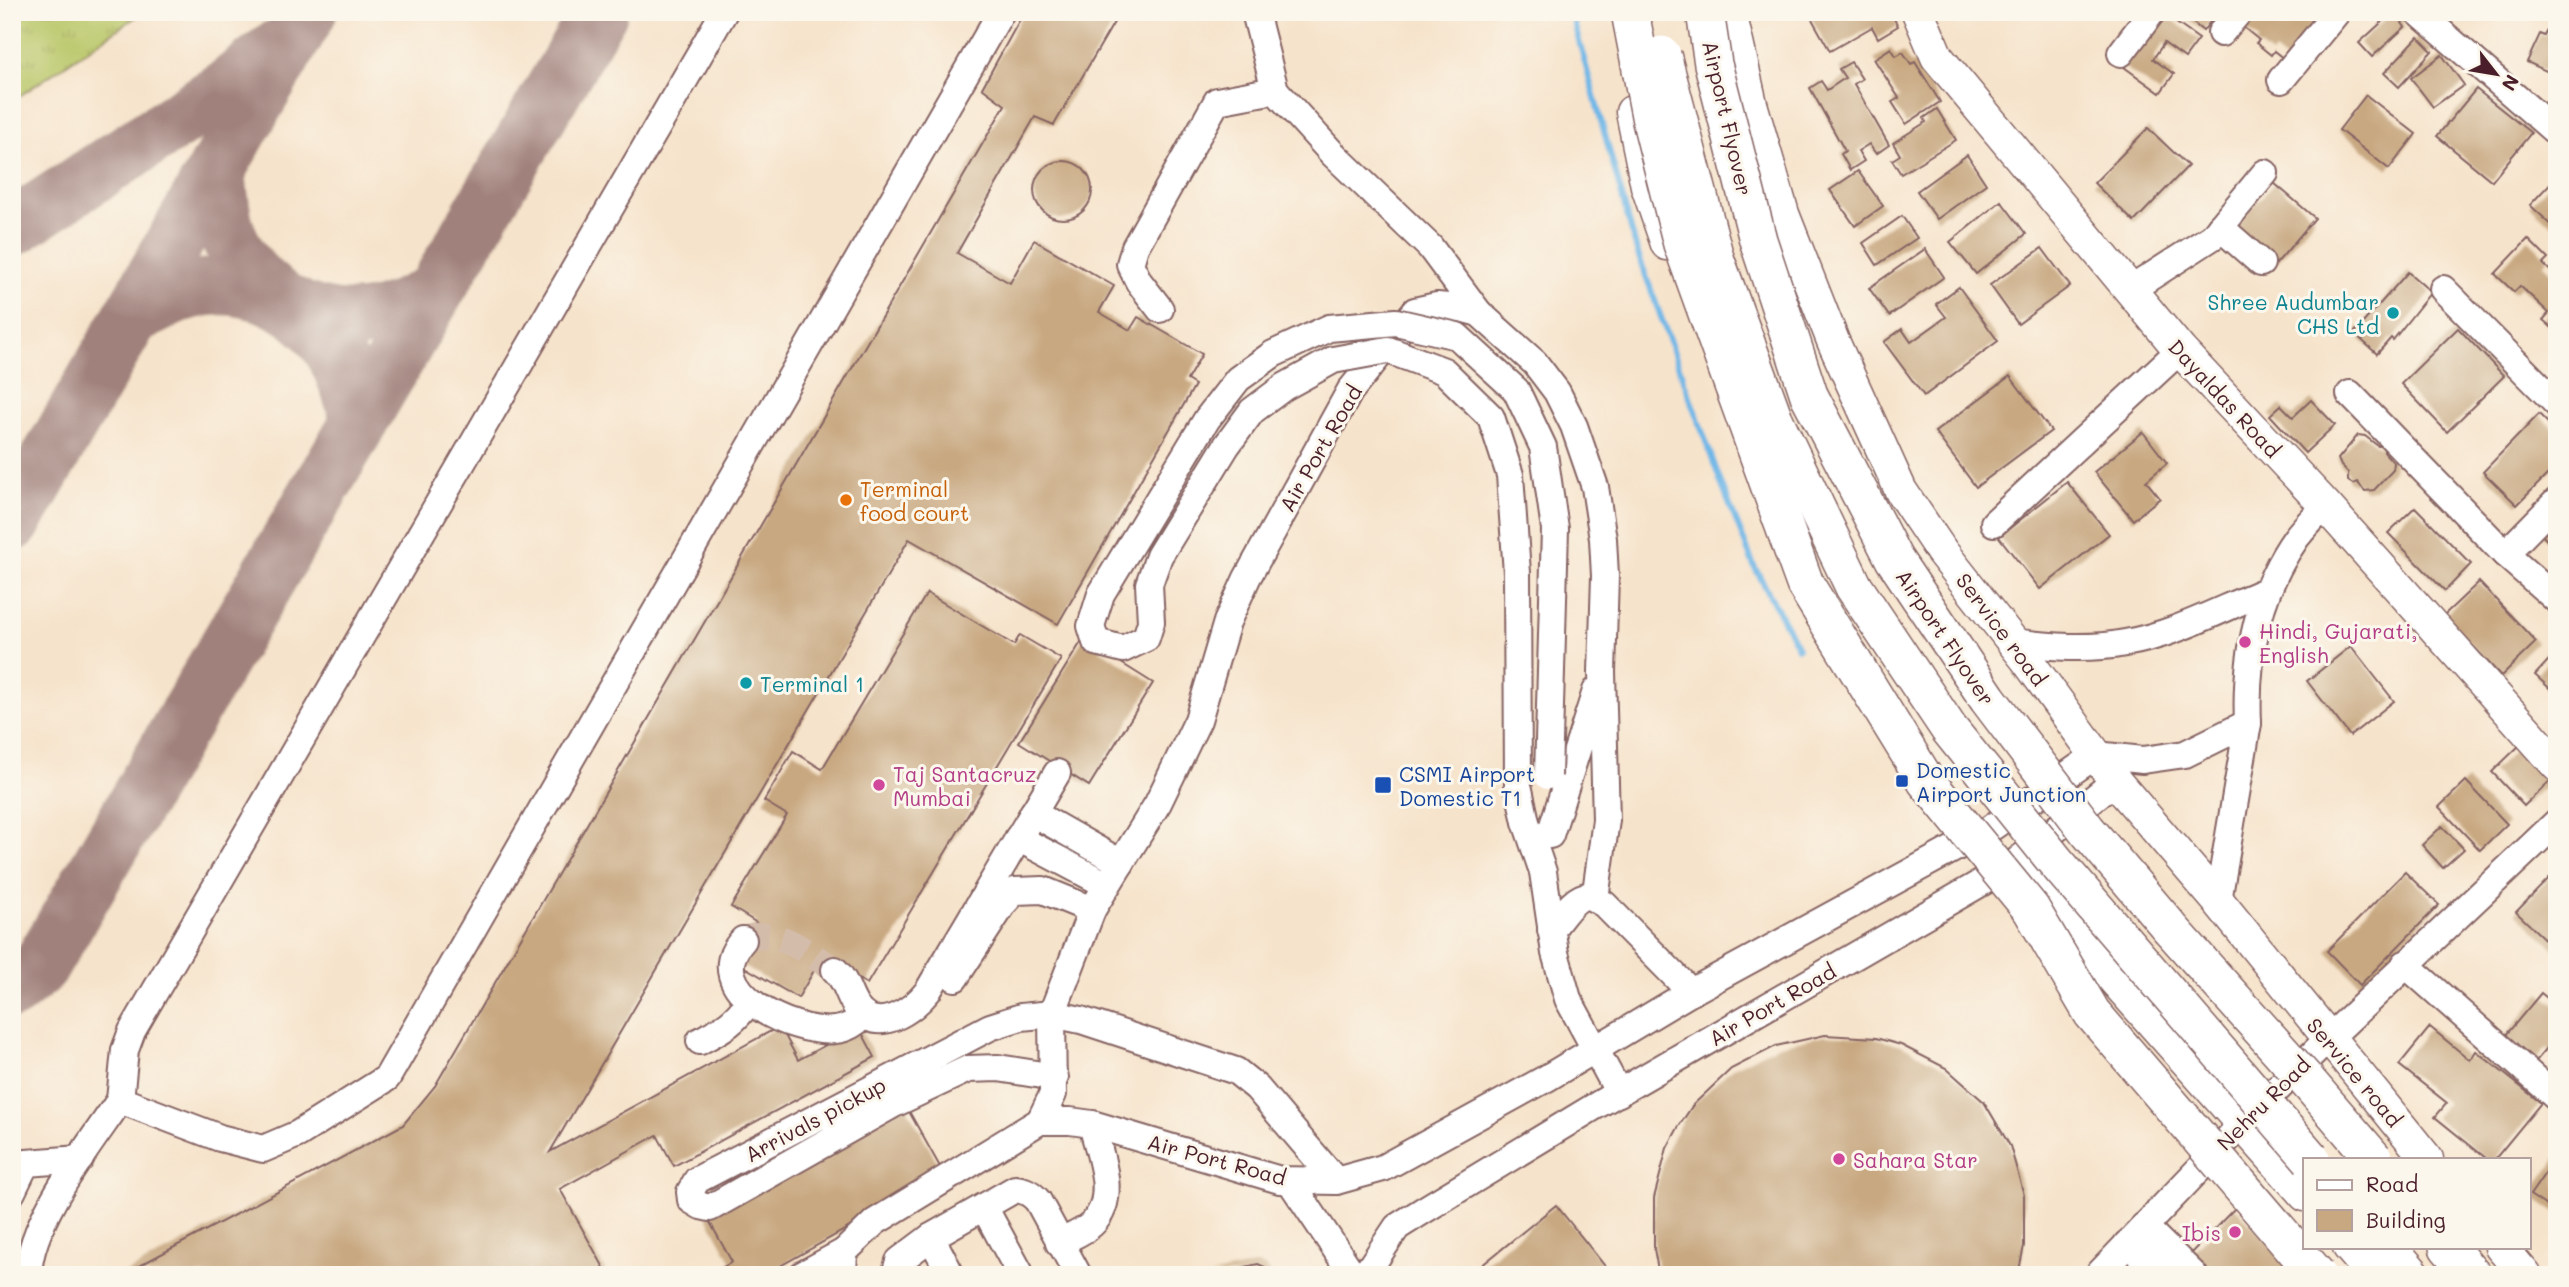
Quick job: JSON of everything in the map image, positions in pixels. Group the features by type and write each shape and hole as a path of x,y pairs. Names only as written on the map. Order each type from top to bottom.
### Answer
{"highway":[{"path":"1630,12 1651,121 1682,244 1805,584 1926,780 2031,909 2092,1013 2317,1275"},
{"path":"1656,12 1664,68 1715,258 1774,419 1854,587 1958,739 2056,862 2310,1158"},
{"name":"Airport Flyover","path":"1705,12 1713,64 1758,240 1808,395 1894,559 1988,699 2087,830 2373,1158"},
{"path":"2449,1248 2472,1275"},
{"path":"2371,1256 2412,1275"}],"main road":[{"path":"1612,12 1647,186 1718,393 1824,595 1915,743 1987,830 2012,865 2303,1193"},
{"name":"Service road","path":"1730,12 1751,104 1783,214 1839,354 1901,491 1942,552 2013,642 2115,781 2218,901 2426,1158"},
{"name":"Dayaldas Road","path":"1918,12 1937,57 2180,350 2325,505 2557,765"},
{"path":"2502,1248 2525,1275"}],"street":[{"path":"27,1275 28,1262 44,1220 80,1159 120,1100 125,1050 132,1031 724,12"},
{"path":"120,1100 220,1138 263,1149 298,1134 387,1078 1001,12"},
{"path":"1255,12 1275,90 1332,153 1430,247 1479,313 1535,363 1557,391 1574,426 1595,487 1603,539 1605,576 1602,672 1606,820 1595,899"},
{"path":"2121,53 2152,12"},
{"path":"2221,33 2239,12"},
{"path":"2281,80 2337,12"},
{"path":"2418,12 2557,132"},
{"path":"1160,309 1139,282 1130,264 1135,247 1217,101 1275,90"},
{"path":"2130,290 2212,237 2265,173"},
{"path":"2220,228 2261,263"},
{"path":"2442,289 2557,404"},
{"name":"Air Port Road","path":"1055,1077 1052,1014 1092,910 1158,803 1198,720 1227,622 1247,578 1350,391 1415,312 1437,306 1460,307 1479,313"},
{"path":"1550,835 1548,776 1555,529 1543,447 1516,390 1457,336 1396,322 1329,328 1273,354 1238,379 1207,419 1101,594 1091,626 1096,642 1123,649 1146,638 1151,622 1149,584 1159,556 1227,445 1252,411 1284,387 1332,360 1388,350 1444,371 1491,417 1510,475 1517,573 1518,785 1526,822 1543,872 1555,953 1568,999 1619,1093"},
{"path":"1994,523 2180,350"},
{"path":"2350,394 2505,554 2557,600"},
{"path":"2505,554 2557,501"},
{"path":"2218,901 2248,723 2251,645 2266,591 2297,537 2325,505"},
{"path":"2013,642 2070,647 2125,643 2192,622 2266,591"},
{"path":"1543,872 1550,835 1602,672"},
{"path":"2096,755 2143,760 2185,754 2248,723"},
{"name":"Air Port Road","path":"1040,1121 1092,1124 1280,1180 1336,1181 1383,1167 1547,1078 1691,992 1987,830 2096,755"},
{"path":"835,970 847,984 856,1006 864,1016 875,1020 901,1016 921,1000 1057,773"},
{"name":"Air Port Road","path":"1364,1275 1397,1227 1619,1093 2012,865 2115,781"},
{"path":"1033,813 1114,874"},
{"name":"Nehru Road","path":"2098,1275 2142,1256 2201,1167 2243,1123 2405,964 2557,822"},
{"path":"1018,838 1114,874"},
{"path":"882,1038 909,1027 936,1004 1004,903 1015,891 1043,890 1092,910"},
{"path":"1551,930 1581,898 1589,896 1604,904 1691,992"},
{"path":"743,940 731,956 733,979 749,1001 780,1021 826,1031 851,1026 864,1016"},
{"path":"2405,964 2557,1097"},
{"path":"700,1041 731,1024 740,1016 749,1001"},
{"name":"Arrivals pickup","path":"1055,1077 998,1068 968,1069 894,1104 710,1208 691,1200 690,1192 698,1180 990,1027 1021,1017 1052,1014 1081,1020 1236,1071 1257,1088 1336,1181"},
{"path":"802,1275 844,1263 875,1222 1040,1121 1053,1094 1055,1077"},
{"path":"1059,1243 1092,1224 1105,1202 1106,1185 1092,1124"},
{"path":"12,1192 26,1163 80,1159"},
{"path":"2201,1167 2309,1275"},
{"path":"1290,1181 1353,1275"},
{"path":"895,1275 899,1261 931,1237 1015,1189 1023,1190 1038,1201 1078,1275"},
{"path":"984,1207 1021,1275"},
{"path":"931,1237 951,1275"},
{"path":"2142,1256 2194,1275"}],"green space":[{"path":"12,12 143,12 12,101"}],"building":[{"name":"Terminal 1","path":"1024,12 1120,12 1054,125 1035,117 957,253 1010,283 1034,240 1114,286 1099,312 1130,330 1138,317 1202,354 1187,380 1195,385 1058,624 909,539 550,1152 780,1026 798,1060 859,1027 875,1057 674,1166 657,1135 560,1189 608,1275 122,1275 403,1125 435,1086 1005,105 982,88"},
{"path":"1808,12 1890,12 1898,26 1878,38 1872,27 1830,51"},
{"path":"2180,12 2214,12 2216,14 2203,31"},
{"path":"2245,12 2331,12 2289,63 2274,51 2271,55 2256,43 2259,40 2237,22"},
{"path":"2393,12 2395,16 2399,13 2403,15 2405,19 2402,23 2405,27 2372,57 2359,43"},
{"path":"2162,13 2199,39 2185,58 2164,43 2153,59 2174,74 2160,93 2124,67"},
{"path":"2554,17 2557,18 2557,76 2527,62 2540,34 2544,36"},
{"path":"2418,37 2432,51 2399,87 2384,73"},
{"path":"1891,48 1896,56 1903,52 1911,64 1915,62 1940,102 1906,124 1892,102 1899,98 1874,59"},
{"path":"2442,55 2464,85 2433,107 2411,78"},
{"path":"1851,62 1862,79 1854,84 1889,145 1876,154 1869,144 1858,151 1864,161 1850,170 1841,154 1845,151 1810,88 1821,81 1827,90 1845,78 1839,69"},
{"path":"2476,89 2531,133 2492,181 2437,136"},
{"path":"2366,95 2416,134 2389,169 2339,130"},
{"path":"1937,109 1956,140 1901,174 1892,160 1900,155 1893,143 1926,122 1924,118"},
{"path":"2148,128 2188,166 2134,222 2094,183"},
{"path":"1967,155 1986,184 1937,219 1917,191"},
{"path":"1057,161 1069,161 1079,165 1088,174 1092,196 1084,211 1069,219 1057,219 1047,215 1038,206 1034,196 1034,184 1038,174 1047,165"},
{"path":"1858,171 1883,206 1855,226 1830,190"},
{"path":"2557,176 2557,230 2530,205"},
{"path":"2274,183 2315,218 2276,264 2235,228"},
{"path":"2001,201 2026,234 1976,274 1950,242"},
{"path":"1902,216 1917,238 1877,265 1863,243"},
{"path":"2528,239 2548,259 2543,264 2557,277 2557,332 2543,320 2549,313 2520,286 2514,292 2495,274"},
{"path":"2042,248 2070,286 2018,324 1990,285"},
{"path":"1925,249 1944,277 1889,316 1869,288"},
{"name":"Shree Audumbar CHS Ltd","path":"2408,272 2431,292 2393,340 2391,338 2377,354 2354,333"},
{"path":"1959,287 1998,341 1924,396 1884,342 1902,329 1911,342 1946,317 1936,304"},
{"path":"2458,328 2504,376 2447,432 2401,384"},
{"path":"2010,376 2051,431 1976,487 1935,432"},
{"path":"2311,400 2335,425 2305,453 2270,415 2281,405 2293,417"},
{"path":"2539,414 2557,432 2557,465 2517,505 2483,472"},
{"path":"2143,432 2167,463 2146,481 2160,498 2133,520 2094,472"},
{"path":"2358,435 2365,436 2378,446 2384,446 2384,452 2394,463 2393,470 2374,490 2365,491 2357,482 2353,484 2348,481 2348,473 2338,459"},
{"path":"2067,482 2109,534 2040,589 1999,537"},
{"path":"2415,507 2471,564 2445,591 2388,533"},
{"path":"2557,513 2557,551 2538,531"},
{"path":"2479,582 2536,642 2501,676 2444,615"},
{"name":"Taj Santacruz Mumbai","path":"927,593 1014,645 1020,635 1061,659 867,984 822,957 798,998 734,961 757,923 731,907 787,815 764,801 793,751 822,769"},
{"path":"1083,639 1153,683 1089,786 1019,742"},
{"path":"2351,646 2394,701 2350,736 2307,681"},
{"path":"2557,651 2557,695 2535,675"},
{"path":"2523,742 2555,776 2524,806 2492,772"},
{"path":"2466,781 2507,824 2480,850 2439,807"},
{"path":"2442,826 2464,849 2443,868 2422,845"},
{"path":"2557,870 2557,951 2516,912"},
{"path":"2405,872 2439,905 2360,985 2327,951"},
{"path":"2541,993 2557,1006 2557,1052 2555,1055 2547,1048 2536,1061 2505,1036"},
{"path":"2430,1027 2470,1060 2476,1051 2541,1103 2496,1158 2486,1158 2435,1117 2447,1103 2399,1065"},
{"name":"Sahara Star","path":"1825,1035 1876,1038 1901,1045 1946,1068 1984,1102 2010,1146 2024,1195 2024,1246 2018,1275 1659,1275 1654,1249 1654,1198 1667,1148 1693,1105 1731,1069 1776,1046"},
{"path":"906,1106 944,1174 764,1275 709,1275 732,1262 707,1217"},
{"path":"2557,1156 2557,1213 2530,1195"},
{"path":"1556,1205 1612,1275 1470,1275"},
{"name":"Ibis","path":"2235,1208 2302,1275 2209,1275 2189,1255"},
{"path":"1258,1264 1265,1267 1271,1275 1210,1275"}],"waterway":[{"path":"1571,12 1637,251 1754,566 1798,648"}],"taxiway":[{"path":"12,523 308,12"},
{"path":"12,990 40,967 599,12"},
{"path":"12,228 228,87 276,49"},
{"path":"217,170 225,225 238,255 251,274 286,302 329,318 352,319 392,313 435,292"},
{"path":"131,318 174,296 209,287 249,290 268,296 303,317 318,330 330,346 344,373 360,421"}],"tunnel":[{"path":"743,940 755,936 779,938 835,970"}],"place":[{"name":"Shree Audumbar CHS Ltd","path":"2393,313"},
{"name":"Terminal food court","path":"846,500"},
{"name":"Hindi, Gujarati, English","path":"2245,642"},
{"name":"Terminal 1","path":"746,683"},
{"name":"Domestic Airport Junction","path":"1902,781"},
{"name":"Taj Santacruz Mumbai","path":"879,785"},
{"name":"CSMI Airport Domestic T1","path":"1383,785"},
{"name":"Sahara Star","path":"1839,1159"},
{"name":"Ibis","path":"2235,1232"}]}
